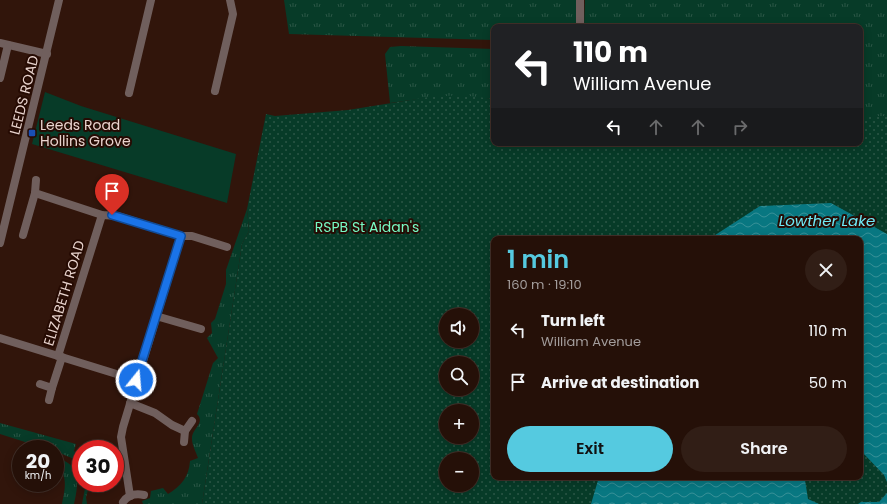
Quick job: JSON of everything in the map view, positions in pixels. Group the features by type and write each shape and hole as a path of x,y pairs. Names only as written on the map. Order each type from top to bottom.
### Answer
{"street":[{"name":"LEEDS ROAD","path":"0,243 2,228 47,54 59,0"},
{"path":"129,93 151,0"},
{"path":"215,91 233,14 230,0"},
{"path":"580,0 580,24"},
{"path":"0,78 4,44 47,54"},
{"path":"23,235 36,193 36,180"},
{"path":"36,193 102,215 118,216 181,236 192,236 227,247"},
{"name":"ELIZABETH ROAD","path":"49,400 60,356 102,215"},
{"path":"130,496 122,438 136,380 181,236"},
{"path":"156,316 201,329"},
{"path":"0,338 136,380"},
{"path":"40,384 52,388"},
{"path":"130,403 155,413 172,425 185,430"},
{"path":"184,442 185,430 192,421"},
{"path":"123,502 130,496 138,494 144,495"}],"green space":[{"path":"284,0 577,0 576,24 491,24 491,40 289,34"},
{"path":"585,0 887,0 887,116 863,116 863,24 584,24"},
{"path":"401,46 491,49 491,99 441,97 390,103 385,54 390,47"},
{"path":"45,92 81,106 236,154 227,203 32,144"},
{"name":"RSPB St Aidan's","path":"461,95 491,99 491,146 863,146 863,116 887,116 887,504 202,504 242,244 249,231 247,209 266,114 275,116 348,110 429,97"},
{"path":"247,209 249,231 242,244 202,504 143,504 142,501 150,498 151,491 163,488 168,494 177,488 184,480 188,472 190,461 198,458 193,444 192,435 200,420 197,414 213,363 218,358 207,338 212,333 211,323 215,319 226,284 226,270"},
{"path":"0,423 62,440 19,440 0,434"},
{"path":"64,441 72,443 72,458 64,455"},
{"path":"64,461 72,466 72,492 76,492 74,504 62,504 65,482"},
{"path":"84,492 87,492 86,497 87,504 82,504"}],"water":[{"name":"Lowther Lake","path":"831,203 887,234 887,482 884,475 863,454 863,236 714,236 760,206"},
{"path":"598,480 805,480 808,499 819,504 591,504"},
{"path":"887,493 887,504 858,504 861,502 879,502"}],"place":[{"name":"Leeds Road Hollins Grove","path":"32,133"}],"route":[{"path":"112,215 181,236 136,380"}]}
